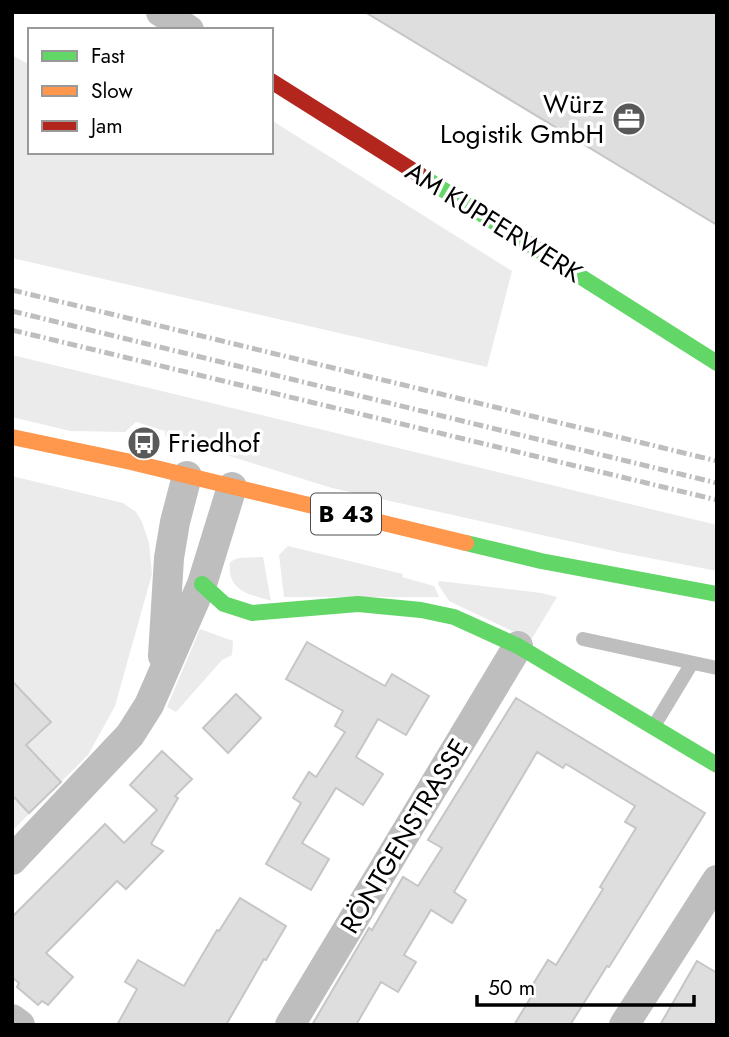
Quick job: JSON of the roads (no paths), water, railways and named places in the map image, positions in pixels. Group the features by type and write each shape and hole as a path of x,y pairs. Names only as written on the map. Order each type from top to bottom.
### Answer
{"street":[{"path":"161,12 187,28"},
{"name":"AM KUPFERWERK","path":"273,82 717,363"},
{"name":"B 43","path":"12,437 123,460 562,566 717,594"},
{"path":"162,674 169,558 187,477"},
{"path":"12,860 130,735 149,705 202,584 232,487"},
{"path":"202,584 222,604 240,612 358,604 421,610 473,624 518,646 717,765"},
{"name":"RÖNTGENSTRASSE","path":"290,1025 518,646"},
{"path":"624,1025 717,880"},
{"path":"12,1019 20,1025"}],"lane":[{"path":"583,639 717,668"},
{"path":"653,727 692,663"}],"railway":[{"path":"12,290 717,461"},
{"path":"12,311 717,483"},
{"path":"12,330 717,500"}],"place":[{"name":"Würz Logistik GmbH","path":"629,119"},
{"name":"Friedhof","path":"144,443"}]}
